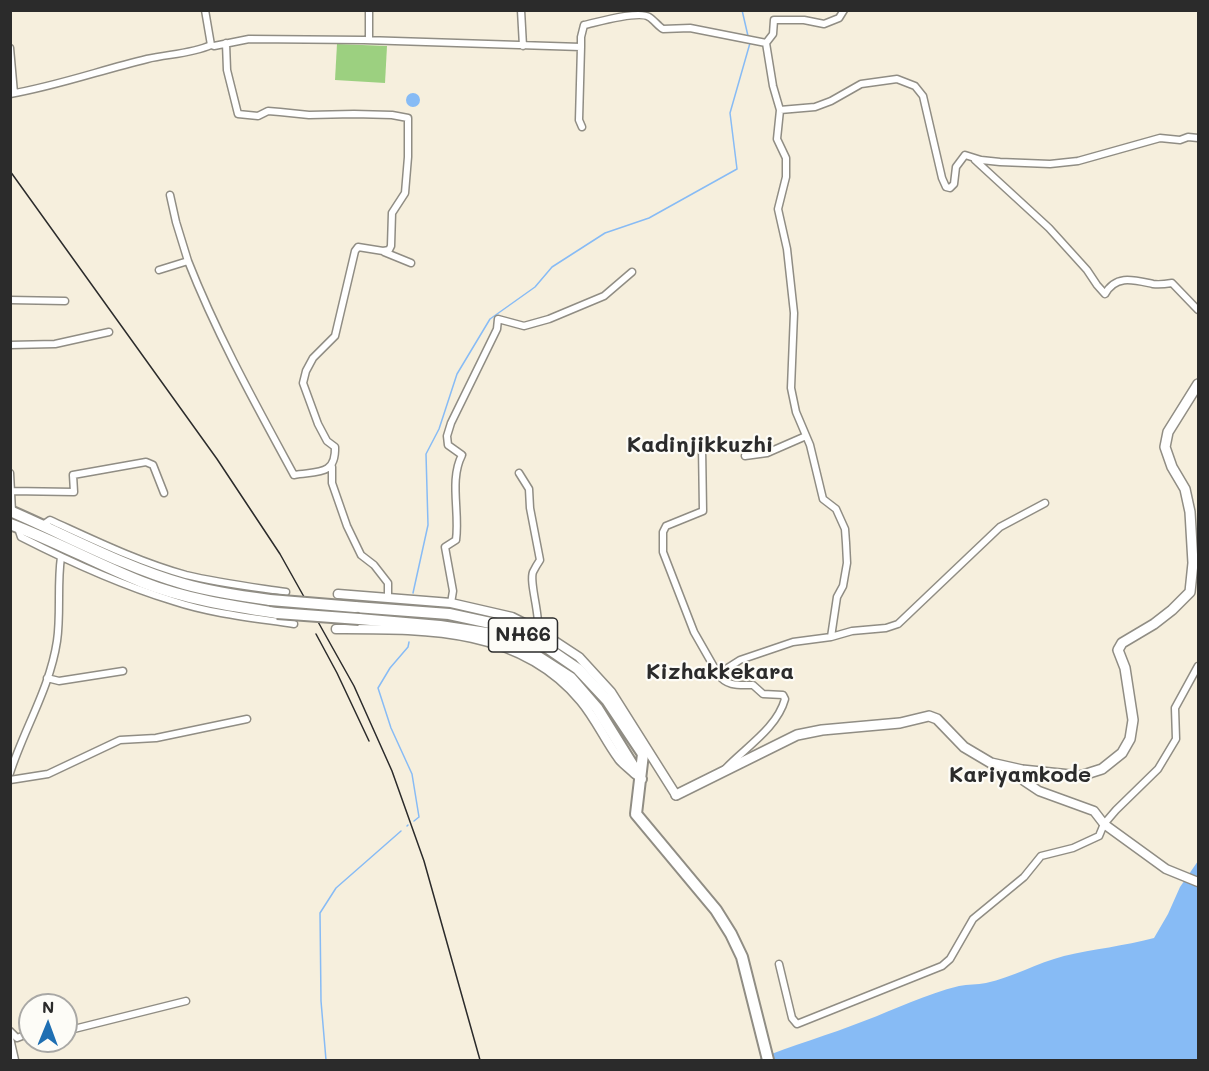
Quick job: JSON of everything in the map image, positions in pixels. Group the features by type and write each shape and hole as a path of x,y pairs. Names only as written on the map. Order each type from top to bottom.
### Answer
{"highway":[{"name":"NH66","path":"11,512 108,555 183,584 224,594 270,600 449,614 509,627 546,647 578,669 607,699 643,754 636,814 716,910 731,934 742,957 768,1060"},
{"name":"NH66","path":"14,526 43,525"},
{"name":"NH66","path":"14,526 142,582 225,606 277,613 440,626 493,634 529,651 571,678 597,708 641,780"}],"main road":[{"path":"676,795 797,735 822,730 900,723 929,716 938,719 964,747 991,763 1022,770 1080,776 1102,769 1122,753 1130,739 1133,720 1125,668 1118,650 1122,643 1154,624 1190,592 1193,563 1190,512 1185,489 1172,467 1165,447 1168,432 1198,384"}],"street":[{"path":"205,10 211,45"},
{"path":"369,10 369,40"},
{"path":"521,10 523,46"},
{"path":"831,637 837,597 843,586 847,563 845,529 836,510 823,499 810,445 796,412 791,388 794,312 787,249 778,209 786,158 777,139 780,110 773,86 766,43 773,34 774,20 804,20 824,24 838,18 844,10"},
{"path":"582,127 579,120 580,37 585,25 612,18 648,15 663,29 690,28 766,43"},
{"path":"10,48 12,94 159,56 249,39 369,40 581,47"},
{"path":"225,43 227,70 238,114 258,116 268,111 280,111 309,115 392,115 408,118 405,192 392,213 391,246 389,250 383,251"},
{"path":"780,110 815,107 861,84 897,79 915,86 922,96 946,187 950,188 954,184 956,167 965,155 974,159 1049,228 1087,270 1105,294 1109,287 1119,280 1146,281 1154,285 1172,283 1198,310"},
{"path":"974,159 1022,163 1069,162 1131,148 1160,138 1180,140 1188,137 1198,138"},
{"path":"170,195 188,261 202,298 252,399 294,475 330,470"},
{"path":"388,598 388,584 374,565 361,555 347,526 332,483 330,470 336,460 335,447 327,441 318,424 303,383 313,358 335,336 355,251 358,247 383,251 411,262"},
{"path":"159,270 188,261"},
{"path":"451,603 453,591 445,547 456,540 458,526 456,467 462,455 448,445 447,436 497,330 498,319 524,326 549,319 604,296 632,272"},
{"path":"10,300 65,301"},
{"path":"10,345 55,344 109,333"},
{"path":"745,456 767,453 806,436"},
{"path":"702,446 703,510 692,517 666,526 663,532 663,552 694,632 718,674 724,681 735,686 753,686 763,694 783,695 785,699 773,721 724,771"},
{"path":"11,491 74,492 73,475 146,462 153,465 164,493"},
{"path":"10,473 11,512"},
{"path":"519,473 529,489 530,508 540,560 532,574 537,603 538,630"},
{"path":"718,674 740,660 764,650 793,642 831,637 852,631 886,628 898,624 1000,527 1045,503"},
{"path":"43,525 50,520 107,546 185,574 227,584 286,592"},
{"path":"14,526 21,537 61,557 174,602 211,611 294,624"},
{"path":"10,773 19,746 44,691 57,642 58,579 61,557"},
{"path":"338,594 451,603 512,617 538,630 579,657 611,692 676,795"},
{"path":"336,629 400,629 459,635 492,642 521,654 566,684 582,702 620,760 641,780"},
{"path":"779,963 792,1018 797,1024 942,966 950,959 973,919 1024,877 1041,856 1073,848 1099,836 1104,824 1158,769 1176,739 1175,708 1198,666"},
{"path":"47,678 59,681 123,671"},
{"path":"10,780 48,774 120,740 156,738 247,719"},
{"path":"1022,770 1024,782 1039,791 1094,811 1104,824 1166,869 1198,882"},
{"path":"78,1028 186,1001"},
{"path":"10,1038 15,1060"}],"green space":[{"path":"337,44 387,46 385,83 335,80"}],"water":[{"path":"413,93 418,95 420,100 418,105 413,107 408,105 406,100 408,95"},
{"path":"1198,861 1198,1060 757,1060 947,989 962,985 983,984 1064,956 1154,938 1180,887"}],"waterway":[{"path":"742,10 748,36"},
{"path":"413,593 428,525 426,454 439,429 457,374 490,319 535,287 552,267 605,233 649,218 737,169 730,113 750,43"},
{"path":"409,642 408,647 390,668 378,688 391,728 412,774 419,817 414,821"},
{"path":"326,1060 321,1001 320,913 336,888 401,831"}],"railway":[{"path":"10,171 217,459 280,554 354,686 392,771 424,861 480,1060"},
{"path":"316,634 369,741"}],"district":[{"name":"Kadinjikkuzhi","path":"700,445"},
{"name":"Kizhakkekara","path":"720,672"},
{"name":"Kariyamkode","path":"1020,775"}]}
